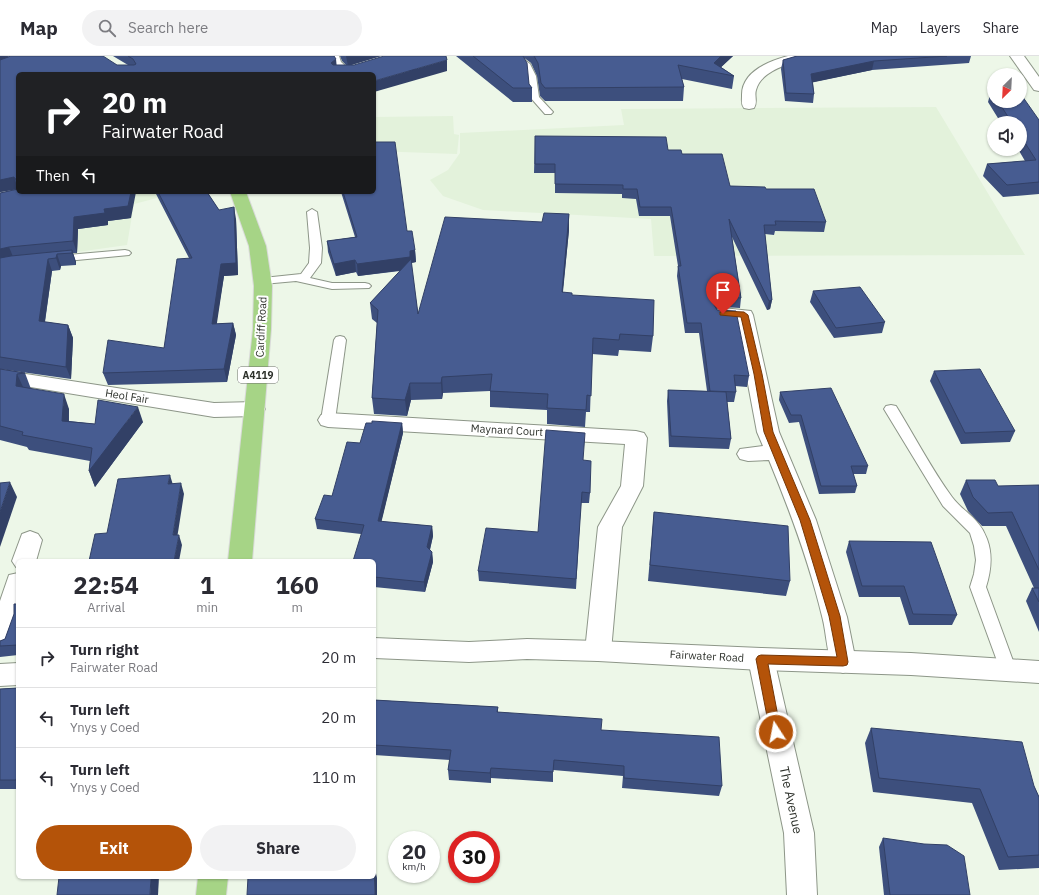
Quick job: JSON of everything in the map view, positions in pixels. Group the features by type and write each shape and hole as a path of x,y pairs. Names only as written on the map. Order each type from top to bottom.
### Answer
{"main road":[{"name":"Cardiff Road","path":"239,194 253,232 263,281 262,330 240,559"},
{"path":"211,895 213,879"}],"street":[{"path":"749,105 749,90 756,78 769,68 786,60 803,56"},
{"path":"1017,56 1039,87"},
{"path":"723,314 744,315 758,374 768,432 805,520 835,616 843,662"},
{"name":"Heol Fair","path":"0,376 214,410 255,409"},
{"name":"Maynard Court","path":"328,420 636,438 632,486 610,527 598,651"},
{"path":"748,454 777,452"},
{"path":"0,642 16,589"},
{"name":"Fairwater Road","path":"376,648 469,652 527,649 598,651 1039,672"},
{"name":"The Avenue","path":"761,659 776,732 800,833 802,895"},
{"path":"0,675 16,674"}],"lane":[{"path":"335,56 337,63 349,71"},
{"path":"513,56 527,66 532,76 535,97 548,112"},
{"path":"263,281 305,277 315,263 316,248 312,212"},
{"path":"45,260 125,253"},
{"path":"295,278 332,286 365,286"},
{"path":"328,420 340,340"},
{"path":"891,409 948,502 977,531 983,552 984,573 978,587 1008,670"}],"shaded area":[{"path":"936,107 1025,255 654,256 651,219 483,210 443,196 430,180 448,170 460,153 460,133 624,125 621,109"},
{"path":"453,116 454,134 459,135 457,154 376,151 376,117"},
{"path":"69,194 193,194 161,205 157,198 134,204 127,245 0,263 0,210"}],"building":[{"path":"11,56 103,56 117,65 134,65 136,64 133,59 128,56 334,56 336,59 331,63 333,65 354,65 384,56 446,56 447,60 376,80 376,72 16,72 16,179 14,177 0,180 0,60"},
{"path":"473,56 523,56 527,63 529,84 532,88 513,88"},
{"path":"534,56 721,56 714,63 734,76 678,65 684,87 545,88 541,83 538,63"},
{"path":"797,56 947,56 874,61 811,74 814,94 786,93 783,60"},
{"path":"1027,103 1039,120 1039,182 1007,185 987,164 1036,160 1027,146 1027,116 1008,116 1002,108 1027,108"},
{"path":"535,136 666,137 668,150 681,150 682,154 722,154 730,186 765,187 766,189 814,189 826,222 775,221 776,225 764,225 772,300 769,301 729,219 741,298 724,297 717,299 714,305 717,310 736,311 749,376 734,375 736,392 710,391 701,323 687,323 678,266 681,266 671,207 640,207 637,189 623,189 623,185 555,184 555,164 535,164"},
{"path":"376,142 395,142 407,231 412,231 415,250 410,251 410,257 357,264 355,260 334,264 327,241 357,237 344,194 376,194"},
{"path":"16,189 16,194 131,194 128,206 104,209 105,213 74,217 73,241 0,249 0,193"},
{"path":"159,194 208,194 219,210 234,207 236,263 221,264 212,324 233,323 224,369 103,373 108,340 164,348 177,259 192,258"},
{"path":"544,213 569,214 562,292 572,293 572,295 654,300 653,336 620,334 619,340 593,338 591,396 587,395 586,410 547,408 548,394 490,391 492,374 442,377 441,383 410,383 405,400 372,398 378,310 370,303 411,259 418,314 445,217 542,222"},
{"path":"72,250 72,253 57,254 56,258 48,259 39,321 68,325 66,367 0,357 0,258"},
{"path":"860,287 885,322 836,328 813,291"},
{"path":"0,369 25,373 17,374 16,386 64,394 62,421 95,424 98,400 138,407 89,471 92,448 22,435 23,432 0,426"},
{"path":"980,369 1015,431 965,433 934,371"},
{"path":"831,388 868,466 851,466 857,486 821,486 801,415 791,415 780,392"},
{"path":"668,390 726,392 731,439 671,436"},
{"path":"372,421 402,423 378,521 432,526 427,547 432,552 424,582 376,577 376,559 354,559 364,525 315,519 324,495 332,496 347,442 360,443 366,423 372,423"},
{"path":"546,430 585,433 583,460 591,461 590,493 582,492 576,579 478,571 486,528 538,532"},
{"path":"170,475 168,484 181,483 173,535 179,535 174,559 89,559 95,534 107,533 118,479"},
{"path":"966,480 995,480 998,486 1039,485 1039,570 1012,512 988,513 973,497"},
{"path":"10,482 0,512 0,483"},
{"path":"654,512 788,526 790,581 650,565"},
{"path":"849,541 931,542 957,615 913,614 904,586 862,586"},
{"path":"1032,588 1039,588 1039,602"},
{"path":"14,604 16,604 16,645 0,646 0,641 5,639 14,614"},
{"path":"16,688 16,780 0,780 0,689"},
{"path":"376,700 498,707 497,712 602,719 601,730 719,737 722,786 624,778 624,766 554,760 553,772 491,768 490,773 448,770 451,750 376,745"},
{"path":"871,728 1022,742 1034,786 1039,797 1039,855 1008,857 980,789 879,778"},
{"path":"883,838 924,844 947,845 964,856 970,895 890,895"},
{"path":"59,879 151,879 150,895 57,895"},
{"path":"248,879 374,879 375,895 247,895"}],"route":[{"path":"723,314 744,315 758,374 768,432 805,520 835,616 843,662 761,659 776,732"}]}
